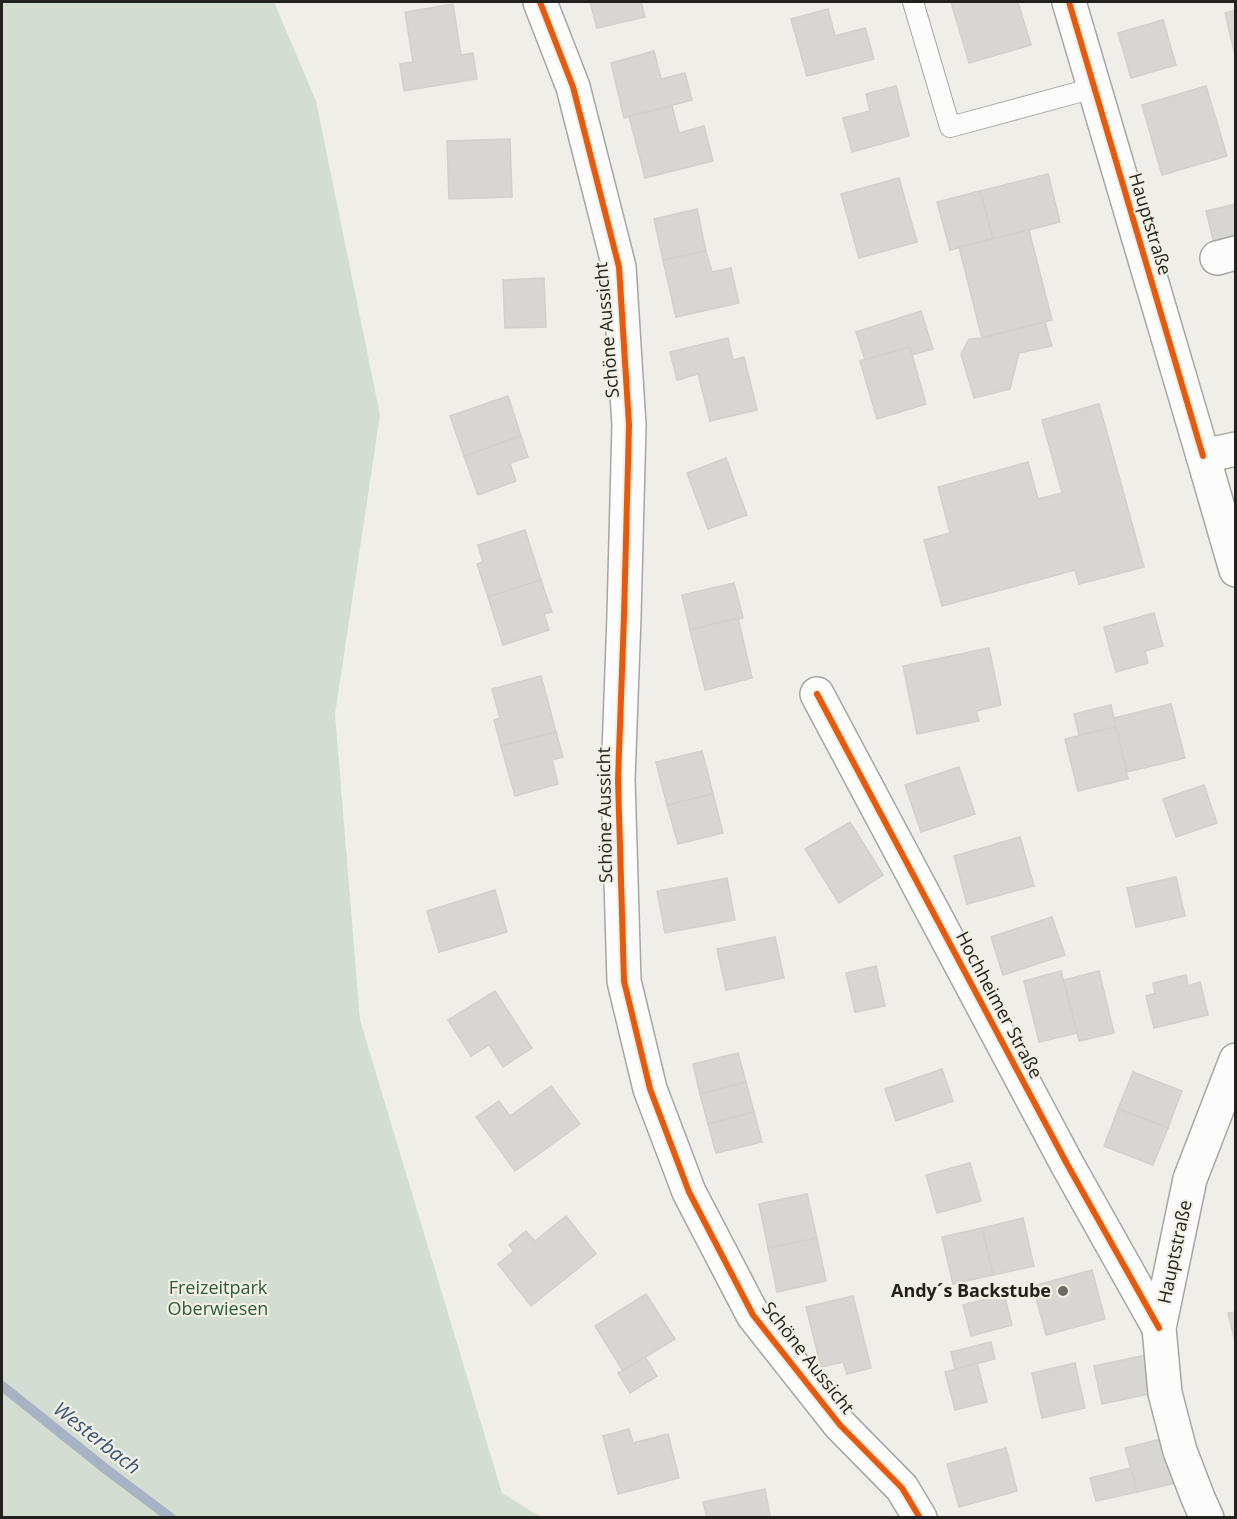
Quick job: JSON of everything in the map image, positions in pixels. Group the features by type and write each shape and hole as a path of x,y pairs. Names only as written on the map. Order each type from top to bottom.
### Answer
{"street":[{"name":"Schöne Aussicht","path":"540,2 573,87 619,267 629,425 618,780 624,981 650,1089 689,1192 753,1315 840,1425 902,1488 920,1518"},
{"name":"Hauptstraße","path":"1069,2 1203,456 1228,513 1236,570"},
{"path":"1203,456 1236,449"},
{"name":"Hochheimer Straße","path":"817,694 1067,1164 1159,1328"},
{"name":"Hauptstraße","path":"1207,1518 1180,1450 1165,1393 1159,1328 1190,1179 1236,1060"}],"lane":[{"path":"913,2 950,127 1094,88"}],"green space":[{"name":"Freizeitpark Oberwiesen","path":"2,2 274,2 316,101 380,415 335,714 360,1020 502,1493 541,1517 2,1517"}],"building":[{"path":"590,2 641,2 645,17 597,28"},
{"path":"951,2 1018,2 1031,45 969,63"},
{"path":"453,4 461,55 473,53 477,79 404,91 400,64 413,62 405,12"},
{"path":"828,9 835,36 865,28 874,59 807,76 791,19"},
{"path":"1236,10 1236,59 1225,13"},
{"path":"1163,20 1176,65 1131,78 1118,33"},
{"path":"654,51 661,79 685,73 692,100 624,118 611,63"},
{"path":"896,86 909,136 852,152 843,118 870,111 866,94"},
{"path":"1206,86 1227,156 1162,175 1142,105"},
{"path":"672,106 679,133 704,126 713,161 645,178 629,116"},
{"path":"510,139 512,197 449,199 447,141"},
{"path":"1048,174 1060,222 993,239 980,191"},
{"path":"899,178 917,242 859,258 841,194"},
{"path":"980,191 993,239 950,250 937,202"},
{"path":"1236,204 1236,238 1214,243 1206,211"},
{"path":"697,209 706,251 663,260 654,219"},
{"path":"1029,230 1052,320 982,338 959,247"},
{"path":"706,251 712,272 731,268 739,303 676,317 663,260"},
{"path":"544,278 546,327 505,328 503,280"},
{"path":"921,311 933,349 912,355 910,347 865,360 856,332"},
{"path":"1045,322 1052,346 1019,353 1010,389 974,398 961,354 969,339 982,338"},
{"path":"728,338 733,360 744,357 757,410 710,421 698,374 677,380 670,352"},
{"path":"910,347 926,404 877,419 860,361"},
{"path":"508,396 521,436 464,456 450,416"},
{"path":"1099,404 1144,567 1079,584 1075,570 942,606 924,540 950,533 938,487 1028,462 1038,499 1062,493 1042,420"},
{"path":"521,436 528,457 510,463 516,481 478,495 464,456"},
{"path":"726,458 747,515 708,529 687,473"},
{"path":"525,530 541,580 488,597 477,564 483,562 478,545"},
{"path":"541,580 552,612 544,614 549,630 503,645 488,597"},
{"path":"734,583 743,618 690,630 682,595"},
{"path":"1154,613 1163,646 1145,651 1148,663 1116,672 1104,627"},
{"path":"738,618 752,678 705,690 690,630"},
{"path":"989,648 1001,705 976,711 979,721 917,734 903,666"},
{"path":"541,676 556,732 501,746 494,720 500,718 492,689"},
{"path":"1171,704 1185,758 1127,772 1114,718"},
{"path":"1111,705 1116,727 1079,735 1074,714"},
{"path":"1116,727 1128,779 1078,791 1065,739"},
{"path":"556,732 563,757 552,760 558,784 515,796 501,746"},
{"path":"702,751 713,794 667,805 656,762"},
{"path":"959,767 975,814 921,832 905,785"},
{"path":"1204,785 1217,823 1176,837 1163,799"},
{"path":"713,794 723,833 678,844 667,805"},
{"path":"850,822 883,875 839,903 805,849"},
{"path":"1020,837 1034,886 967,904 954,856"},
{"path":"1176,877 1185,916 1136,927 1127,888"},
{"path":"727,878 735,920 665,933 657,891"},
{"path":"495,890 507,932 439,952 427,911"},
{"path":"1052,917 1065,955 1003,975 991,937"},
{"path":"775,937 784,978 726,990 717,949"},
{"path":"876,966 885,1006 855,1012 846,973"},
{"path":"1061,971 1077,1033 1039,1042 1024,981"},
{"path":"1099,971 1114,1033 1079,1041 1064,980"},
{"path":"1186,975 1188,986 1200,982 1208,1015 1154,1028 1146,996 1155,993 1153,983"},
{"path":"495,991 532,1048 503,1067 489,1045 471,1056 448,1020"},
{"path":"738,1053 746,1082 700,1094 693,1064"},
{"path":"942,1069 953,1101 896,1121 885,1089"},
{"path":"1133,1072 1182,1091 1168,1128 1118,1109"},
{"path":"746,1082 754,1112 708,1124 700,1094"},
{"path":"551,1086 580,1124 515,1171 476,1117 499,1101 510,1116"},
{"path":"1118,1109 1168,1128 1153,1165 1104,1146"},
{"path":"754,1112 762,1142 716,1153 708,1124"},
{"path":"970,1163 981,1201 937,1213 926,1175"},
{"path":"807,1194 817,1238 768,1248 759,1204"},
{"path":"566,1216 596,1254 531,1306 498,1264 514,1251 509,1245 526,1231 535,1241"},
{"path":"1023,1218 1034,1266 993,1275 982,1228"},
{"path":"982,1228 993,1275 953,1284 942,1237"},
{"path":"817,1238 826,1281 777,1292 768,1248"},
{"path":"1092,1270 1105,1319 1046,1335 1033,1286"},
{"path":"646,1294 675,1339 623,1371 595,1326"},
{"path":"1004,1294 1012,1325 971,1336 963,1305"},
{"path":"853,1296 871,1368 847,1374 843,1362 821,1367 806,1307"},
{"path":"1236,1312 1236,1346 1228,1313"},
{"path":"991,1342 995,1359 955,1369 951,1352"},
{"path":"1146,1355 1154,1393 1102,1404 1094,1366"},
{"path":"645,1357 657,1376 630,1393 618,1373"},
{"path":"977,1363 987,1402 955,1410 945,1372"},
{"path":"1075,1363 1085,1408 1042,1418 1032,1373"},
{"path":"629,1429 633,1443 668,1434 679,1478 618,1494 603,1436"},
{"path":"1165,1438 1176,1483 1137,1492 1125,1448"},
{"path":"1006,1448 1017,1491 959,1507 947,1464"},
{"path":"1131,1468 1137,1492 1096,1501 1090,1478"},
{"path":"765,1489 770,1516 707,1518 703,1502"}],"waterway":[{"name":"Westerbach","path":"2,1386 171,1518"}],"cycle path":[{"path":"540,2 573,87 619,267 629,425 618,780 624,981 650,1089 689,1192 753,1315 840,1425 902,1488 920,1518"},
{"path":"1069,2 1203,456"},
{"path":"817,694 1067,1164 1159,1328"}],"place":[{"name":"Andy´s Backstube","path":"1063,1291"}]}
